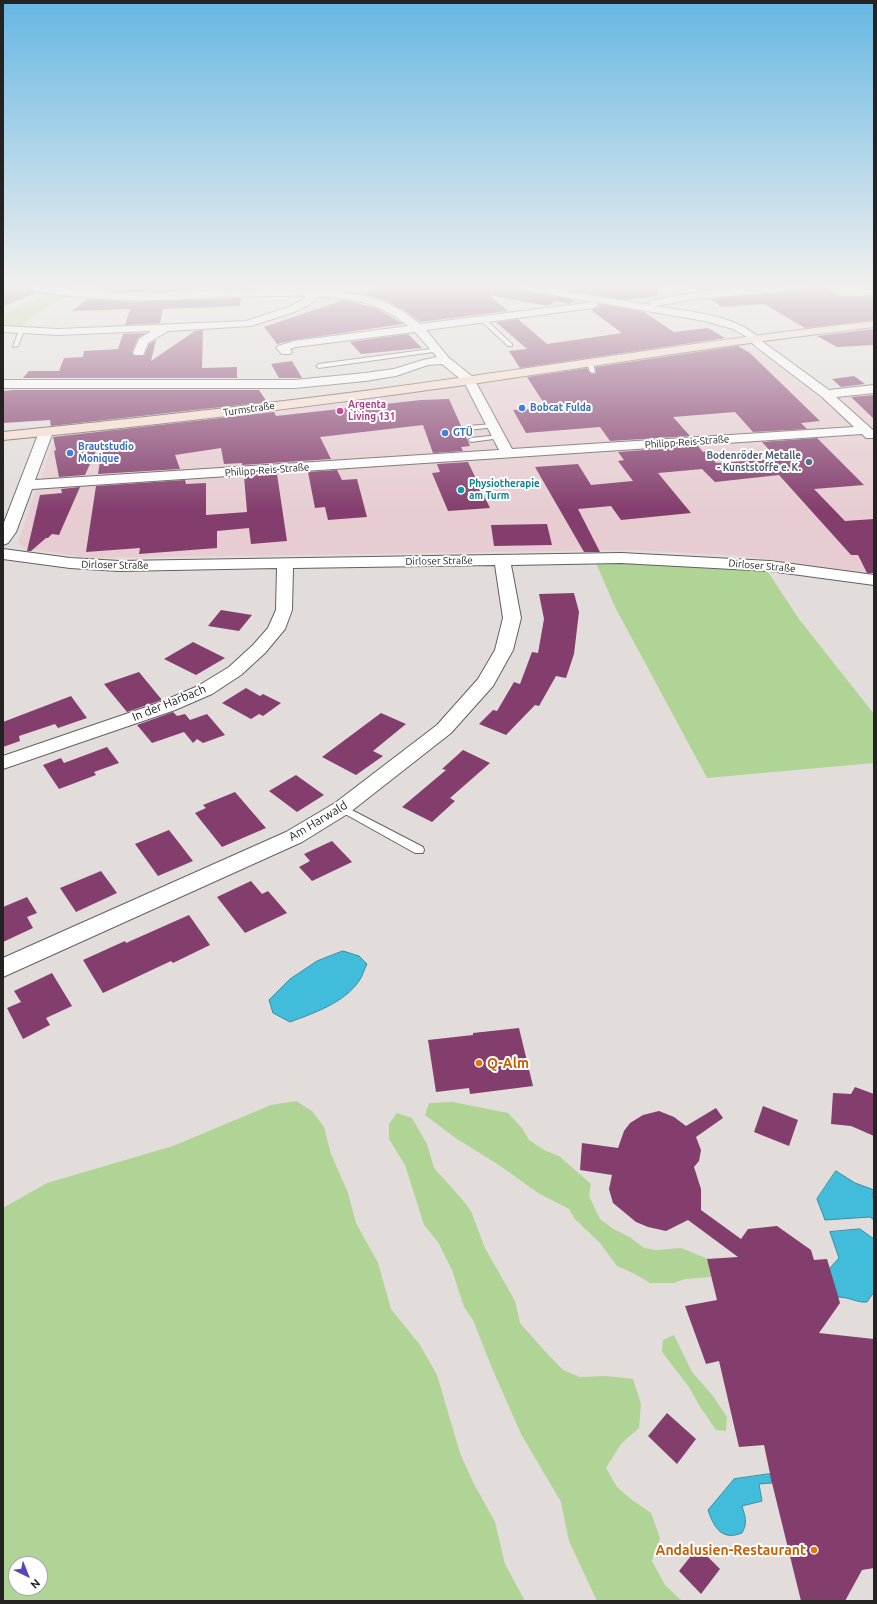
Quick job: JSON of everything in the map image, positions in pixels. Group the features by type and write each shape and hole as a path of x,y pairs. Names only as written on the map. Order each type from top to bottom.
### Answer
{"main road":[{"name":"Turmstraße","path":"3,436 207,414 469,380 592,367 626,361"}],"street":[{"path":"3,384 295,384 343,380 388,373 429,361"},
{"path":"448,361 469,380 508,454"},
{"path":"782,361 826,394 870,434"},
{"path":"826,394 874,390"},
{"path":"3,540 8,532 46,432"},
{"name":"Philipp-Reis-Straße","path":"25,485 508,454 870,434"},
{"name":"Dirloser Straße","path":"3,554 94,565 286,564 621,558 718,562 799,569 874,580"},
{"name":"Am Harwald","path":"3,968 294,837 342,808 444,729 486,682 504,650 512,618 502,560"},
{"name":"In der Harbach","path":"3,763 168,706 204,690 235,670 259,649 276,629 284,610 286,564"}],"lane":[{"path":"319,366 377,361"},
{"path":"468,428 493,426"},
{"path":"471,440 499,437"},
{"path":"342,808 419,850"}],"shaded area":[{"path":"637,361 771,361 821,399 874,393 874,575 732,555 630,550 90,558 24,548 18,542 52,445 56,439 66,435 247,415 416,393"}],"green space":[{"path":"631,562 737,567 768,572 799,619 874,714 874,763 707,778 615,607 596,563"},
{"path":"296,1101 312,1111 324,1127 331,1154 348,1193 356,1223 378,1263 391,1309 420,1345 437,1375 460,1453 473,1482 495,1522 505,1564 525,1601 3,1601 3,1208 47,1183 173,1146 271,1105"},
{"path":"453,1102 508,1113 522,1128 529,1140 544,1150 559,1156 591,1184 589,1196 600,1219 644,1248 656,1250 681,1248 708,1259 711,1277 685,1279 674,1283 650,1283 617,1266 600,1243 575,1219 569,1209 538,1193 499,1165 457,1139 425,1115 429,1103"},
{"path":"397,1113 412,1118 427,1144 434,1168 471,1211 485,1248 515,1301 520,1323 542,1348 563,1370 580,1377 606,1376 633,1379 641,1404 639,1428 621,1444 606,1468 617,1487 632,1500 651,1513 660,1538 652,1561 665,1585 682,1601 597,1601 569,1541 561,1502 521,1434 473,1320 464,1307 452,1270 438,1242 424,1225 405,1165 389,1139 389,1124"},
{"path":"674,1335 692,1372 713,1396 727,1417 726,1431 716,1430 689,1387 662,1352 663,1340"}],"water":[{"path":"343,951 359,956 367,964 360,979 353,989 328,1006 290,1022 273,1013 269,1000 290,979 317,961"},
{"path":"836,1171 855,1183 874,1190 872,1195 874,1199 874,1220 870,1217 825,1220 817,1199"},
{"path":"860,1229 874,1239 874,1292 867,1302 838,1297 829,1269 839,1258 830,1232"},
{"path":"770,1474 772,1483 759,1484 762,1501 742,1506 745,1516 745,1523 742,1533 729,1535 720,1531 713,1522 708,1510 734,1479"}],"building":[{"path":"63,361 202,361 202,368 237,367 237,378 23,378 29,371 59,371"},
{"path":"292,361 302,378 279,378 271,364"},
{"path":"515,361 569,361 520,368"},
{"path":"637,361 758,361 820,421 801,423 807,429 753,432 735,412 673,417 690,436 610,441 600,427 526,433 513,410 547,408 527,377 587,368 590,373 595,374 595,367"},
{"path":"854,376 865,384 841,387 832,379"},
{"path":"259,390 267,402 51,426 50,420 3,423 3,391"},
{"path":"874,395 874,419 851,397"},
{"path":"449,399 470,446 461,447 463,451 433,453 423,425 320,437 331,459 242,465 242,463 224,464 221,448 175,455 180,469 98,474 103,443 100,442 85,475 59,477 54,451 56,450 53,437 274,412 276,416 421,400"},
{"path":"817,438 864,485 814,489 845,521 874,519 874,573 867,573 858,555 851,555 779,475 715,482 702,469 658,473 691,513 621,520 611,506 578,509 600,552 584,552 535,467 578,464 591,485 633,481 618,461 624,460 618,452 698,446 703,452 706,451 716,463 775,459 772,455 774,455 762,442"},
{"name":"Physiotherapie am Turm","path":"468,462 490,508 448,511 432,473 440,472 437,464"},
{"path":"337,470 342,480 357,479 367,517 328,520 325,507 315,508 308,472"},
{"path":"277,474 287,541 251,544 249,528 217,531 217,548 139,554 140,548 86,552 96,486 185,480 186,484 206,483 206,515 247,512 244,476"},
{"path":"80,487 59,535 52,534 31,551 27,551 40,495 62,493 61,489"},
{"path":"547,524 552,545 494,546 491,525"},
{"path":"574,593 579,612 574,654 566,678 556,676 539,706 535,705 506,735 479,724 493,710 497,711 514,682 520,684 532,652 538,653 544,619 539,594"},
{"path":"221,610 252,615 239,631 208,626"},
{"path":"193,642 225,658 196,675 164,659"},
{"path":"139,672 162,700 127,712 104,684"},
{"path":"246,688 260,696 263,694 281,703 263,716 259,714 251,719 222,703"},
{"path":"71,696 87,718 58,728 55,724 19,736 20,741 3,747 3,722"},
{"path":"173,712 177,716 185,714 190,720 207,714 225,735 203,743 197,739 193,743 184,732 152,743 137,725"},
{"path":"381,713 406,724 373,751 383,756 356,775 322,757"},
{"path":"107,747 119,763 94,772 96,775 59,789 43,765 61,758 64,763"},
{"path":"463,750 490,763 450,798 455,801 432,822 402,807 446,770 442,769"},
{"path":"296,775 324,795 297,812 269,791"},
{"path":"235,792 266,828 222,847 195,813 206,808 203,805"},
{"path":"169,830 193,861 158,876 135,844"},
{"path":"332,841 352,862 312,881 299,867 310,861 304,854"},
{"path":"101,871 117,893 76,912 60,888"},
{"path":"251,881 262,894 268,891 287,913 245,933 217,897"},
{"path":"27,897 37,913 27,917 33,928 3,942 3,907"},
{"path":"189,915 210,945 173,963 171,961 103,993 83,960"},
{"path":"52,973 72,1006 46,1018 50,1025 23,1039 7,1008 21,1002 14,991"},
{"name":"Q-Alm","path":"519,1028 533,1086 470,1094 469,1088 436,1092 428,1040"},
{"path":"855,1087 874,1094 874,1136 851,1126 831,1124 833,1093 851,1094"},
{"path":"763,1106 798,1120 789,1146 754,1132"},
{"path":"716,1108 723,1118 696,1137 701,1150 699,1161 694,1167 701,1189 701,1210 741,1239 748,1229 777,1226 811,1250 814,1260 827,1259 840,1303 819,1333 874,1339 874,1568 862,1570 845,1601 801,1601 764,1445 739,1447 719,1361 706,1364 685,1306 717,1300 707,1259 738,1257 688,1220 666,1231 648,1227 636,1222 613,1203 609,1189 612,1175 580,1170 582,1143 618,1148 624,1131 630,1123 643,1115 659,1111 674,1117 686,1126"},
{"path":"667,1413 696,1439 677,1464 648,1436"},
{"path":"698,1547 720,1569 701,1594 679,1571"}],"place":[{"name":"Bobcat Fulda","path":"522,408"},
{"name":"Argenta Living 131","path":"340,411"},
{"name":"GTÜ","path":"445,433"},
{"name":"Brautstudio Monique","path":"70,453"},
{"name":"Bodenröder Metalle - Kunststoffe e. K.","path":"809,462"},
{"name":"Physiotherapie am Turm","path":"461,490"},
{"name":"Q-Alm","path":"479,1063"},
{"name":"Andalusien-Restaurant","path":"814,1550"}]}
